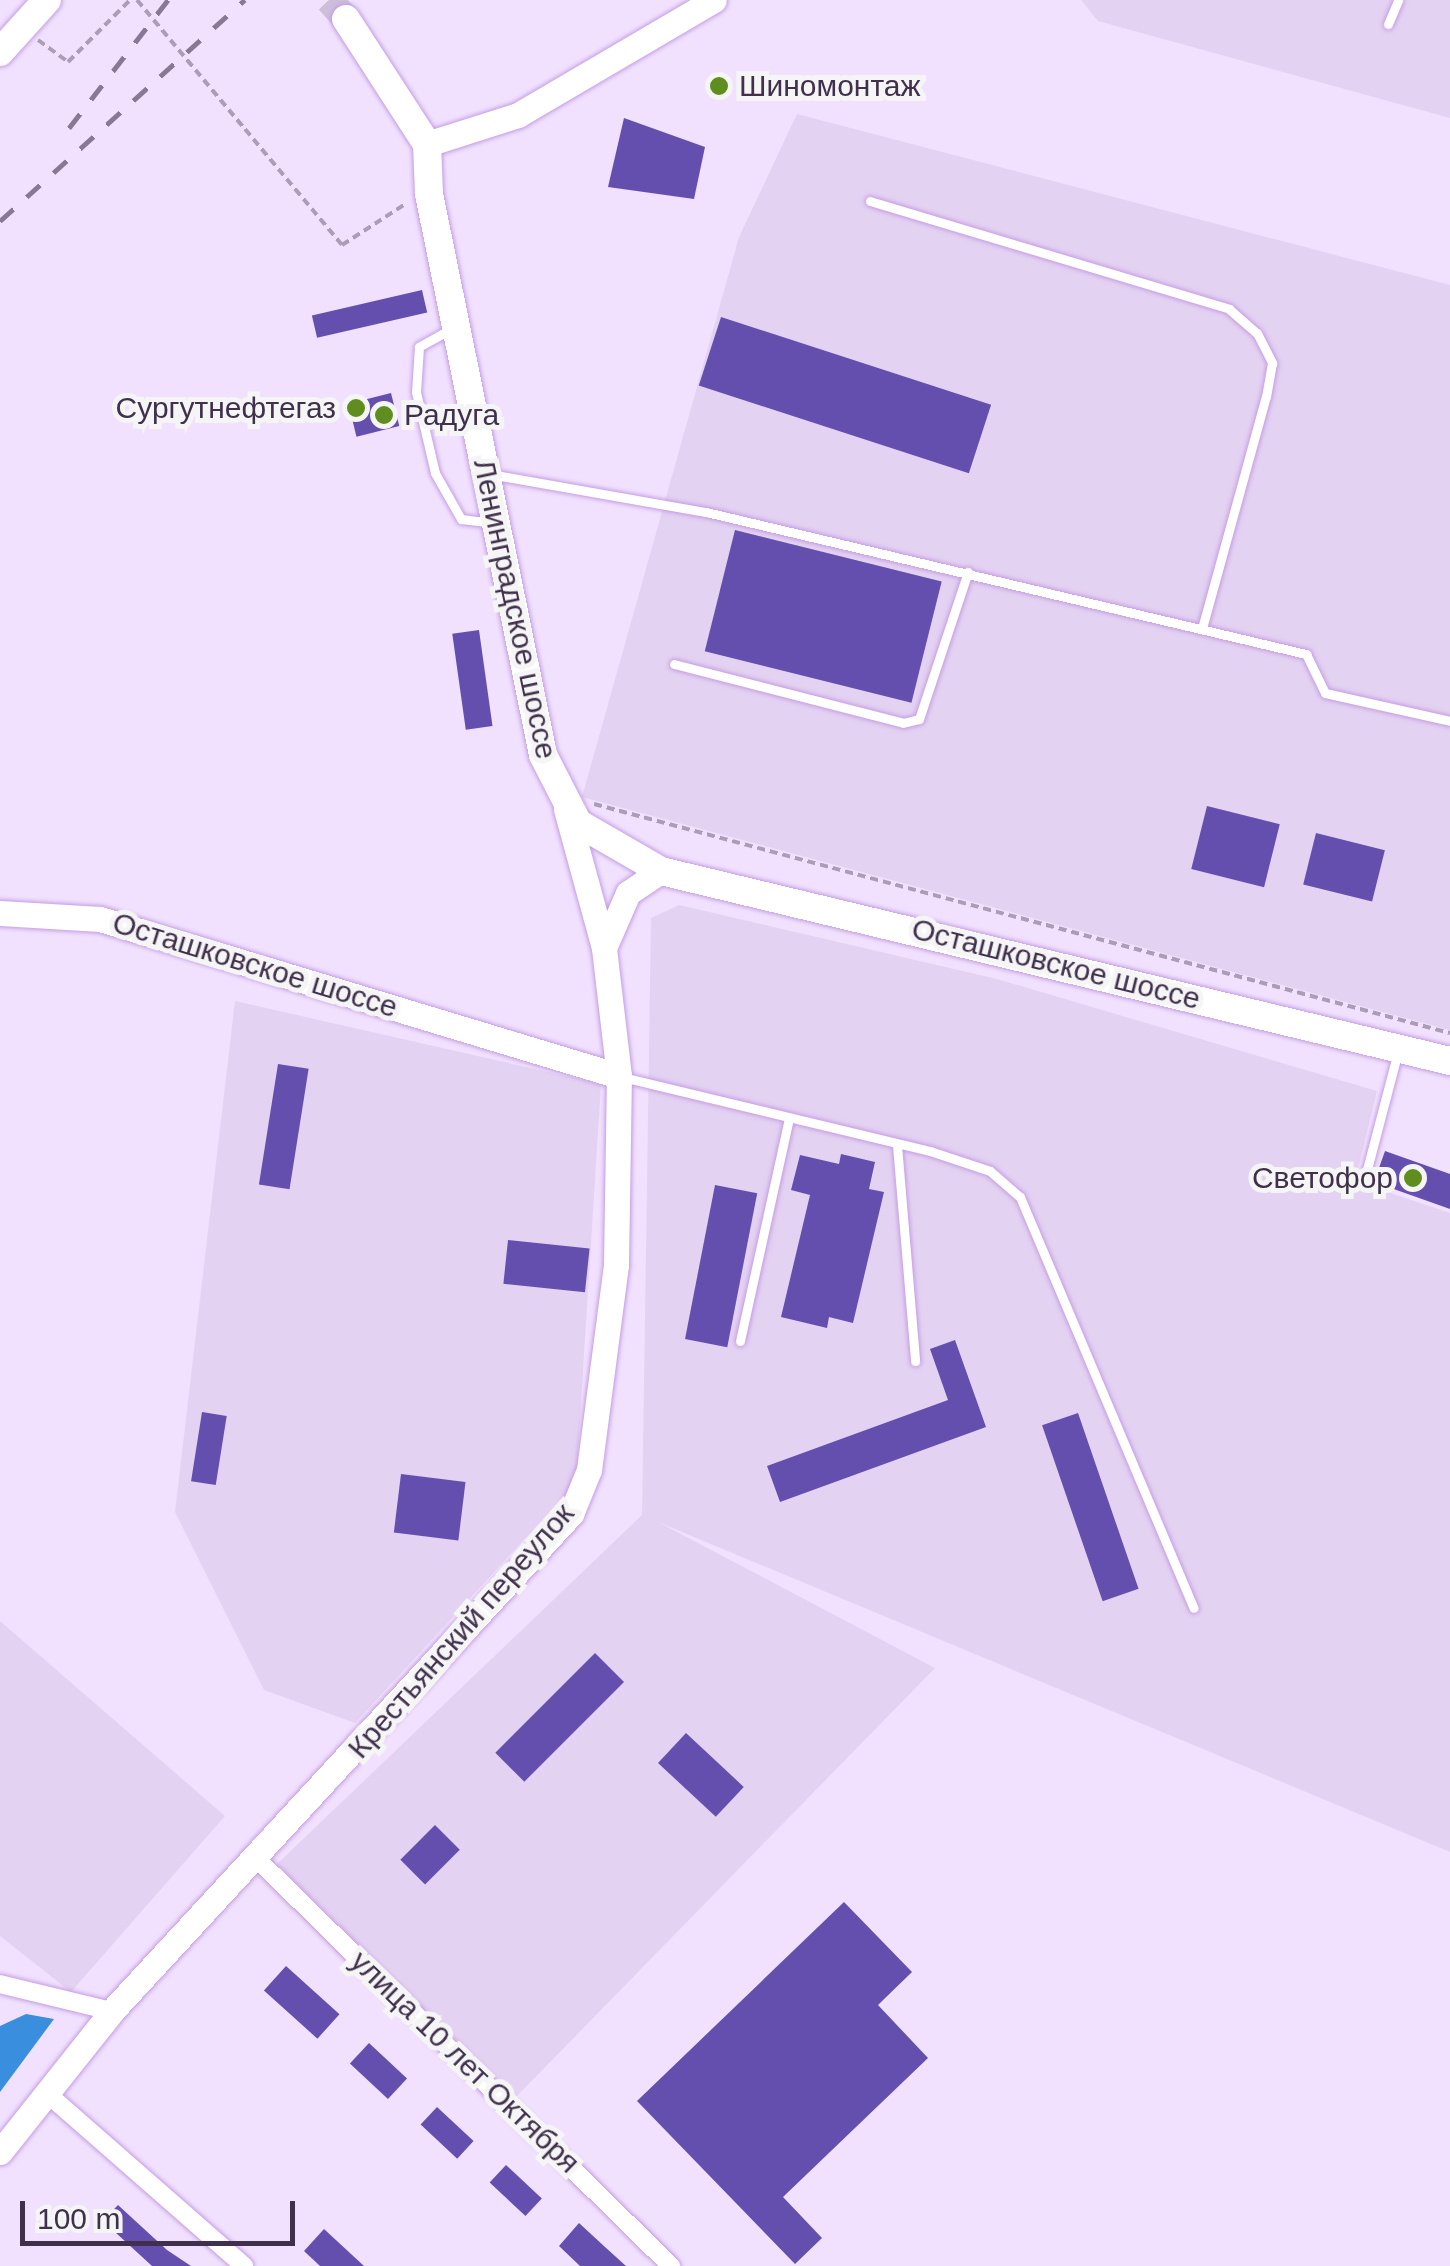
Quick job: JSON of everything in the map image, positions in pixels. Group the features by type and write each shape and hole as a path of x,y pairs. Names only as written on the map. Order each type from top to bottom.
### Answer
{"main road":[{"path":"0,52 47,0"},
{"path":"346,19 428,144"},
{"name":"Ленинградское шоссе","path":"428,144 430,194 560,802"},
{"path":"560,802 613,851 661,871"},
{"name":"Осташковское шоссе","path":"661,871 1450,1061"}],"street":[{"path":"428,144 518,116 714,0"},
{"name":"Крестьянский переулок","path":"0,2152 50,2096 112,2011 258,1859 571,1514 589,1470 616,1266 620,1076 604,948 560,802"},
{"path":"604,948 628,893 661,871"},
{"name":"Осташковское шоссе","path":"0,913 100,919 620,1076"},
{"name":"улица 10 лет Октября","path":"258,1859 672,2266"},
{"path":"0,1984 112,2011"},
{"path":"50,2096 244,2266"}],"lane":[{"path":"1388,24 1398,0"},
{"path":"870,201 1229,309 1257,333 1272,363 1266,396 1202,628"},
{"path":"458,325 420,347 416,392 435,472 461,519 498,524"},
{"path":"488,474 968,572 1306,654 1324,694 1450,721"},
{"path":"674,664 903,723 918,719 968,572"},
{"path":"1365,1178 1398,1048"},
{"path":"620,1076 990,1171 1020,1196 1194,1608"},
{"path":"740,1341 788,1122"},
{"path":"896,1145 915,1361"}],"path":[{"path":"22,28 68,62 134,0 326,223 351,246 430,194"},
{"path":"560,802 1450,1033"}],"shaded area":[{"path":"1081,0 1450,0 1450,118 1098,21"},
{"path":"797,114 1450,285 1450,1030 582,797 739,237"},
{"path":"679,905 997,979 1377,1091 1355,1181 1450,1213 1450,1852 658,1522 935,1668 515,2098 277,1864 642,1515 651,918"},
{"path":"235,1001 601,1084 576,1483 355,1723 264,1690 175,1512"},
{"path":"0,1621 225,1816 71,1992 0,1936"}],"water":[{"path":"26,2014 54,2019 0,2092 0,2026"}],"building":[{"path":"624,118 705,147 694,199 608,187"},
{"path":"422,290 427,312 317,338 312,315"},
{"path":"721,317 991,405 969,473 699,385"},
{"path":"391,393 399,426 357,437 348,404"},
{"path":"735,530 942,582 911,703 705,651"},
{"path":"479,630 492,726 466,730 452,634"},
{"path":"1207,806 1280,824 1264,887 1191,869"},
{"path":"1316,833 1385,850 1372,902 1303,884"},
{"path":"278,1064 309,1069 290,1189 259,1184"},
{"name":"Светофор","path":"1385,1151 1450,1174 1450,1209 1374,1182"},
{"path":"841,1154 875,1162 869,1189 884,1192 853,1323 829,1317 827,1328 781,1317 810,1195 791,1190 800,1155 839,1164"},
{"path":"715,1185 757,1193 727,1347 685,1339"},
{"path":"508,1240 590,1249 585,1292 503,1284"},
{"path":"955,1340 986,1427 780,1502 767,1466 948,1400 930,1349"},
{"path":"202,1412 227,1416 216,1485 191,1481"},
{"path":"1078,1413 1139,1589 1103,1601 1042,1425"},
{"path":"401,1474 466,1482 458,1540 394,1533"},
{"path":"595,1653 624,1682 524,1782 495,1753"},
{"path":"686,1733 744,1787 716,1817 658,1763"},
{"path":"435,1825 460,1850 425,1884 400,1860"},
{"path":"844,1902 912,1972 878,2005 928,2058 783,2197 822,2238 795,2264 637,2101"},
{"path":"286,1966 340,2014 317,2039 264,1991"},
{"path":"369,2043 407,2078 388,2099 350,2063"},
{"path":"437,2107 474,2141 457,2159 421,2125"},
{"path":"506,2165 542,2198 525,2216 490,2183"},
{"path":"118,2205 167,2250 191,2266 152,2266 103,2221"},
{"path":"579,2223 626,2266 580,2266 559,2246"},
{"path":"324,2229 364,2266 320,2266 304,2251"}],"tunnel":[{"path":"329,0 346,19"}],"railway":[{"path":"69,128 168,0"},
{"path":"0,221 245,0"}],"place":[{"name":"Шиномонтаж","path":"719,86"},
{"name":"Сургутнефтегаз","path":"356,408"},
{"name":"Радуга","path":"384,415"},
{"name":"Светофор","path":"1413,1178"}]}
